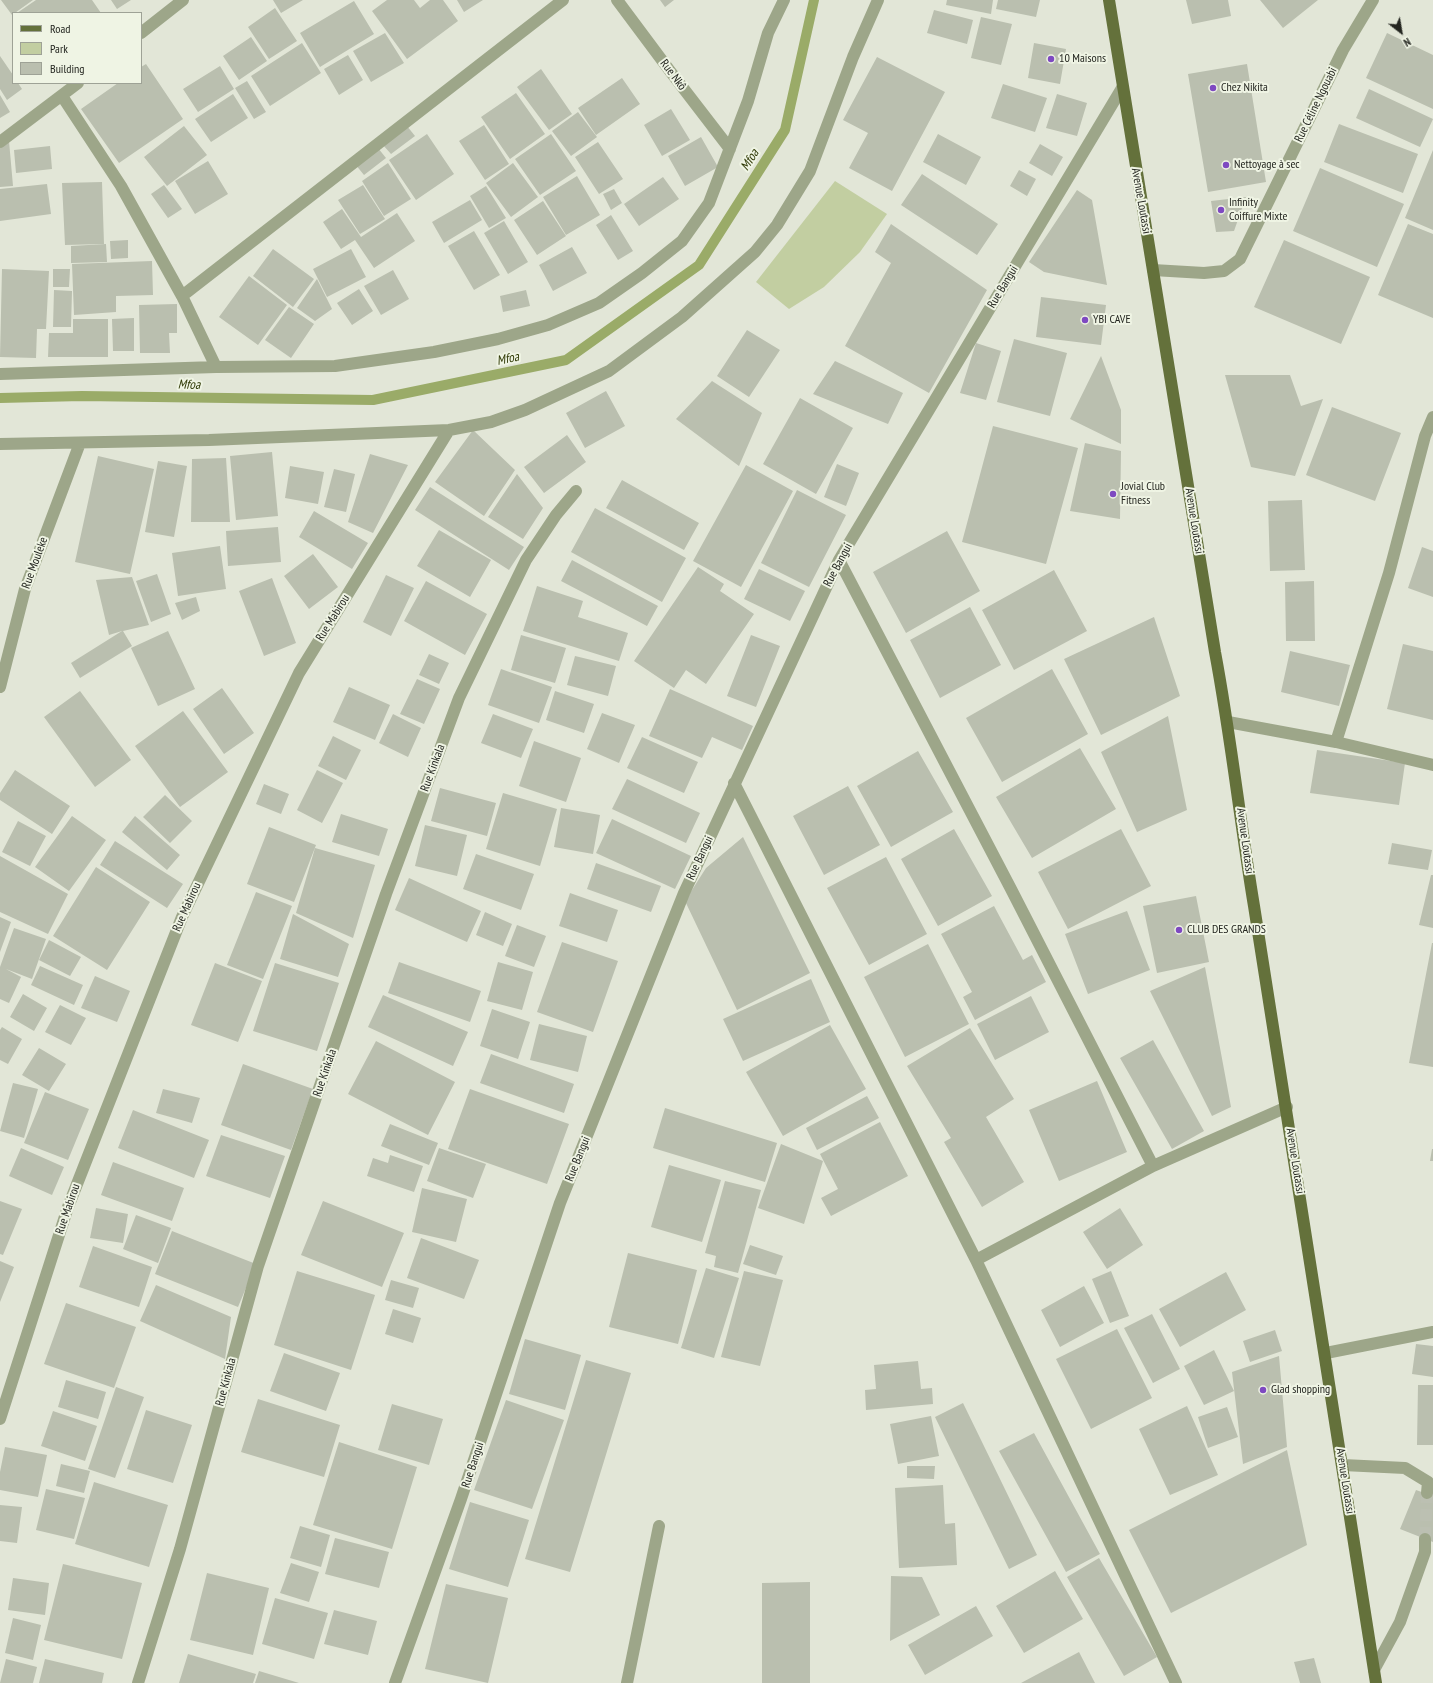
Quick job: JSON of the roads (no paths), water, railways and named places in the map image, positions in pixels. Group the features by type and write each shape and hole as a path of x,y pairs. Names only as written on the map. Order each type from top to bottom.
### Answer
{"main road":[{"name":"Avenue Loutassi","path":"1109,0 1122,88 1215,652 1228,722 1253,899 1326,1353 1376,1683"}],"street":[{"path":"142,32 183,0"},
{"path":"182,296 562,0"},
{"name":"Rue Nkô","path":"617,0 730,149"},
{"path":"0,374 216,367 335,366 434,352 498,339 548,326 599,303 642,273 682,241 709,203 748,101 768,33 784,0"},
{"path":"0,444 209,440 449,430 491,422 524,410 609,371 682,317 755,252 777,225 810,171 852,57 878,0"},
{"name":"Rue Céline Ngouabi","path":"1153,270 1204,273 1224,271 1240,259 1343,50 1373,0"},
{"path":"0,142 77,84"},
{"name":"Rue Bangui","path":"395,1683 461,1499 560,1203 684,893 734,783 839,560 1122,88"},
{"path":"62,96 121,186 182,296 216,367"},
{"path":"1336,742 1389,573 1425,436 1433,417"},
{"name":"Rue Mabirou","path":"0,1419 68,1206 182,917 299,673 449,430"},
{"name":"Rue Mouleke","path":"0,687 25,589 80,443"},
{"name":"Rue Kinkala","path":"138,1683 180,1549 258,1266 386,894 459,698 526,560 556,515 576,491"},
{"path":"839,560 1011,888 1153,1166"},
{"path":"1228,722 1336,742 1433,765"},
{"path":"734,783 976,1260 1176,1683"},
{"path":"976,1260 1153,1166 1287,1107"},
{"path":"1326,1353 1433,1332"},
{"path":"1343,1465 1405,1468 1428,1482 1427,1493"},
{"path":"627,1683 659,1526"},
{"path":"1374,1670 1400,1622 1425,1552 1426,1539"}],"waterway":[{"name":"Mfoa","path":"0,398 82,396 373,400 566,360 699,265 785,130 814,0"}],"tunnel":[{"path":"1425,1539 1427,1493"}],"place":[{"name":"10 Maisons","path":"1051,59"},
{"name":"Chez Nikita","path":"1213,88"},
{"name":"Nettoyage à sec","path":"1226,165"},
{"name":"Infinity Coiffure Mixte","path":"1221,210"},
{"name":"YBI CAVE","path":"1085,320"},
{"name":"Jovial Club Fitness","path":"1113,494"},
{"name":"CLUB DES GRANDS","path":"1179,930"},
{"name":"Glad shopping","path":"1263,1390"}]}
